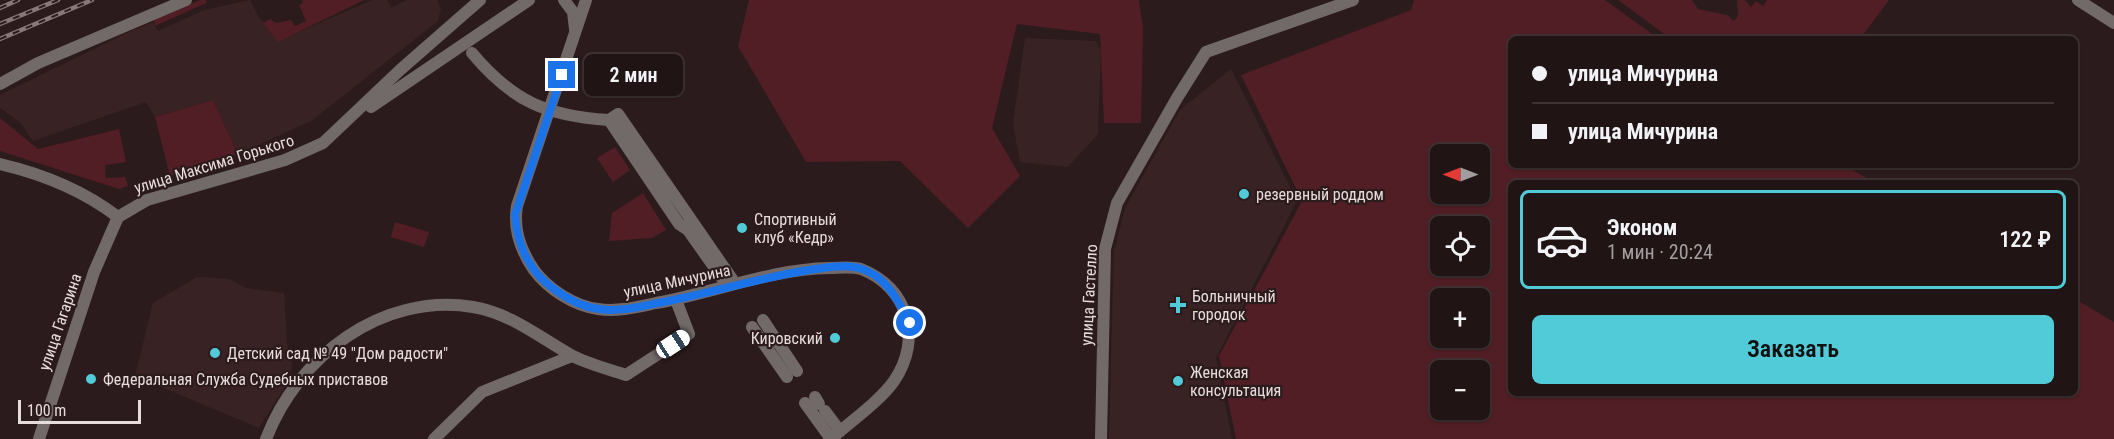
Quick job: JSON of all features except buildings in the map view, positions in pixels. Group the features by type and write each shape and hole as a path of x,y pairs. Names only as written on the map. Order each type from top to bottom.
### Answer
{"street":[{"path":"0,84 38,63 186,0"},
{"name":"улица Максима Горького","path":"118,217 147,200 300,156 324,143 400,70 480,0"},
{"name":"улица Максима Горького","path":"338,131 406,82 530,0"},
{"path":"564,0 573,12 575,38"},
{"name":"улица Мичурина","path":"586,0 515,215 518,237 530,264 545,283 558,292 570,300 596,309 621,310 676,300 786,274 826,268 859,268 883,281 896,297 910,323 905,359 892,383 834,436"},
{"name":"улица Гастелло","path":"1101,439 1105,249 1117,204 1177,98 1206,52 1353,0"},
{"path":"2078,0 2114,23"},
{"path":"472,53 502,86 549,112 609,120 618,114 728,280"},
{"path":"400,70 399,79 406,82"},
{"path":"0,164 63,183 100,203 118,217"},
{"name":"улица Гагарина","path":"39,439 94,272 118,217"},
{"path":"266,439 304,372 329,350 366,324 395,312 434,307 472,307 502,316 541,335 572,356 626,375 689,334 676,300"},
{"path":"758,324 792,374"},
{"path":"434,439 482,392 572,356"},
{"path":"834,436 816,404 834,436"}],"shaded area":[{"path":"200,0 206,0 206,3 155,26 154,19"},
{"path":"250,0 258,16 278,41 372,0 387,0 391,8 407,0 437,0 441,8 438,21 311,121 238,154 213,100 155,117 146,102 33,141 21,123 0,108 0,95 127,33 153,22 158,31 204,10"},
{"path":"302,0 364,0 278,42 263,23 270,19 276,23 291,20 295,26 306,21 299,5 303,3"},
{"path":"749,0 1139,0 1143,28 1141,123 1104,123 1100,34 1017,24 992,128 1020,176 968,228 900,161 806,162 738,46"},
{"path":"1414,0 1605,0 1655,36 1508,36 1508,168 1849,168 1870,180 1508,180 1508,396 2078,396 2078,301 2114,322 2114,439 1236,439 1219,356 1302,201 1241,75 1411,10"},
{"path":"1618,0 1692,0 1698,9 1727,15 1734,21 1738,16 1737,0 1745,0 1751,7 1756,1 1763,6 1767,0 1889,0 1862,36 1667,36"},
{"path":"1025,38 1096,41 1101,51 1098,134 1068,167 1020,162 1013,124"},
{"name":"Больничный городок","path":"1231,69 1297,201 1216,358 1232,439 1109,439 1114,252 1125,208 1180,110"},
{"path":"213,100 238,154 170,176 155,117"},
{"path":"0,118 38,149 119,129 126,162 105,165 106,178 125,177 128,186 119,189 0,151"},
{"path":"615,147 630,170 613,182 597,158"},
{"path":"643,193 666,230 652,238 609,241 612,213"},
{"path":"395,222 429,232 424,247 391,237"},
{"name":"Детский сад № 49 \"Дом радости\"","path":"197,277 230,279 246,288 284,293 287,343 292,364 289,380 259,428 135,376 153,303"}],"railway":[{"path":"0,8 18,0"},
{"path":"0,24 58,0"},
{"path":"0,39 92,0"}],"place":[{"name":"резервный роддом","path":"1244,194"},
{"name":"Спортивный клуб «Кедр»","path":"742,228"},
{"name":"Больничный городок","path":"1178,305"},
{"name":"Кировский","path":"835,338"},
{"name":"Детский сад № 49 \"Дом радости\"","path":"215,353"},
{"name":"Федеральная Служба Судебных приставов","path":"91,379"},
{"name":"Женская консультация","path":"1178,381"}],"route":[{"path":"562,75 515,215 518,237 524,252 545,283 583,306 621,310 676,300 786,274 826,268 859,268 883,281 896,297 910,323"}]}
